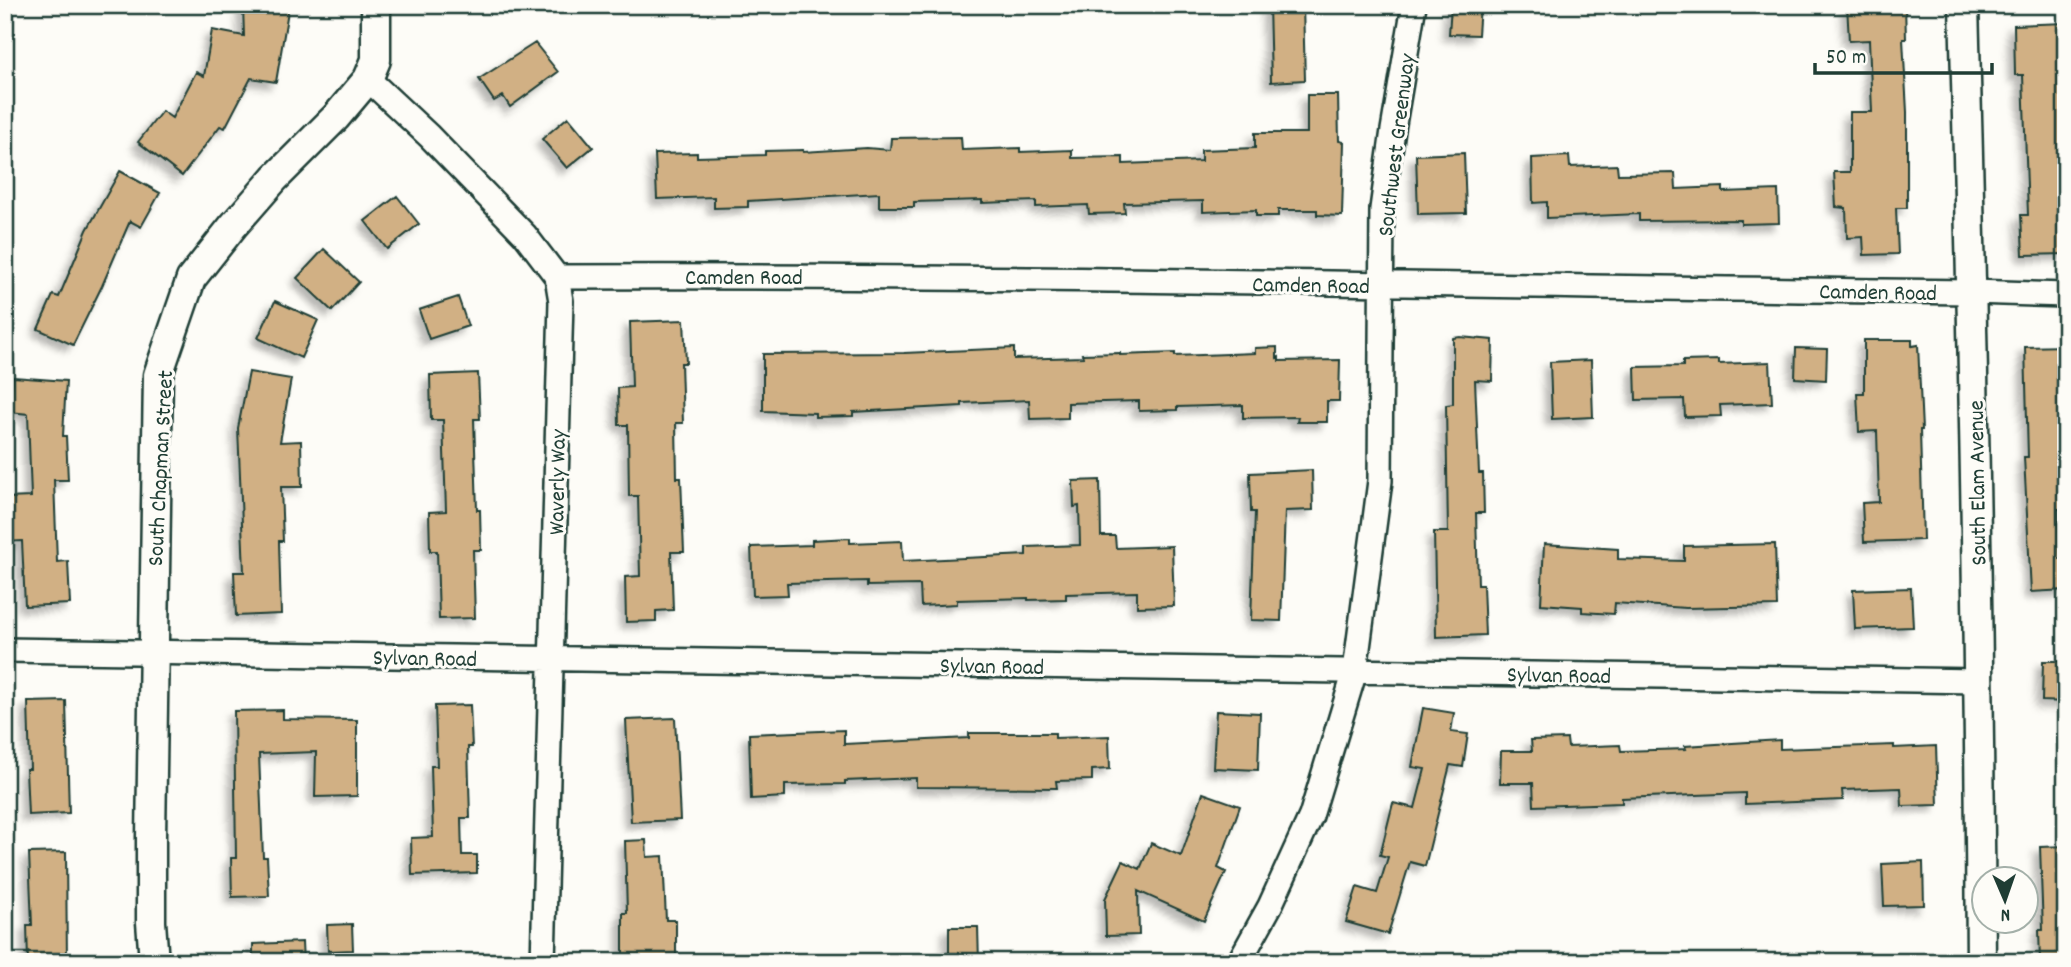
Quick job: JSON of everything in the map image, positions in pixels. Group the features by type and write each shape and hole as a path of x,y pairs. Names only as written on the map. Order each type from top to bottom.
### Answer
{"street":[{"name":"South Chapman Street","path":"154,962 151,922 158,375 191,279 241,217 336,117 368,79 376,60 376,5"},
{"name":"Southwest Greenway","path":"1239,962 1270,906 1311,816 1355,671 1380,481 1382,209 1414,5"},
{"name":"South Elam Avenue","path":"1964,5 1979,681 1981,962"},
{"path":"368,79 429,136 525,235 557,277"},
{"name":"Camden Road","path":"557,277 858,276 2066,295"},
{"name":"Waverly Way","path":"543,962 561,301 557,277"},
{"name":"Sylvan Road","path":"5,650 1979,681"}],"building":[{"path":"243,5 289,5 276,82 251,78 225,128 220,126 182,176 138,142 162,111 172,118 196,72 204,76 212,30 244,36"},
{"path":"1269,5 1303,5 1305,80 1271,82"},
{"path":"1451,5 1480,5 1478,35 1449,34"},
{"path":"1847,5 1905,5 1906,39 1903,39 1907,112 1907,208 1896,208 1898,254 1864,255 1863,237 1847,238 1846,208 1836,207 1834,172 1850,172 1850,112 1872,112 1869,40 1849,41"},
{"path":"2066,23 2066,254 2023,255 2021,215 2028,215 2023,75 2015,75 2014,25"},
{"path":"535,43 558,72 510,107 503,96 494,101 479,79"},
{"path":"1307,95 1338,95 1339,141 1344,142 1342,216 1317,215 1317,210 1278,210 1278,216 1256,216 1256,210 1203,212 1203,201 1124,203 1125,213 1089,214 1088,205 1036,207 1036,201 914,202 914,207 879,207 879,193 748,201 748,207 714,208 714,197 657,199 655,154 697,153 697,157 765,155 765,151 803,152 867,148 890,150 891,138 961,137 962,150 1072,150 1072,158 1123,157 1123,164 1201,161 1201,150 1255,148 1255,133 1307,133"},
{"path":"568,117 593,147 567,168 542,139"},
{"path":"1464,153 1466,213 1418,214 1416,155"},
{"path":"1569,156 1570,167 1617,165 1618,174 1675,173 1676,189 1723,187 1723,192 1778,190 1779,223 1741,224 1741,220 1639,221 1639,214 1547,218 1547,202 1533,203 1532,158"},
{"path":"120,171 160,193 141,227 130,221 73,345 38,329 53,295 59,297 87,230"},
{"path":"397,196 419,224 387,249 365,221"},
{"path":"324,249 359,282 332,311 297,278"},
{"path":"458,297 468,326 429,339 419,310"},
{"path":"275,301 318,320 301,358 258,338"},
{"path":"684,320 686,363 681,363 683,423 676,423 677,478 681,478 684,552 671,552 673,610 656,611 656,621 626,622 625,577 640,576 638,496 629,496 628,425 619,425 618,388 632,387 630,322"},
{"path":"1453,338 1493,340 1492,381 1475,380 1479,473 1483,473 1484,513 1476,513 1478,585 1483,585 1485,635 1436,637 1434,532 1448,532 1446,405 1453,404"},
{"path":"1864,340 1912,340 1912,346 1918,345 1923,540 1864,542 1862,503 1879,502 1877,431 1859,432 1857,393 1864,393"},
{"path":"2066,346 2066,437 2063,438 2066,509 2058,509 2060,559 2066,559 2066,590 2031,592 2024,457 2028,457 2025,347"},
{"path":"1277,347 1279,361 1340,360 1339,401 1327,401 1327,422 1297,422 1298,417 1243,418 1243,405 1139,411 1139,401 1068,403 1068,418 1030,419 1029,400 853,412 853,416 815,417 815,413 763,411 763,354 904,353 1014,348 1014,359 1120,353 1175,353 1175,356 1255,353 1255,348"},
{"path":"1796,348 1827,349 1826,380 1795,378"},
{"path":"1591,360 1593,417 1552,419 1550,362"},
{"path":"1719,360 1719,364 1770,362 1772,403 1720,405 1721,416 1685,417 1684,399 1636,400 1635,367 1683,366 1683,361"},
{"path":"249,372 291,379 280,442 301,441 302,487 281,487 281,614 236,616 234,572 244,572 238,428"},
{"path":"478,373 480,419 474,419 481,550 473,550 475,618 439,619 437,551 430,551 429,512 446,511 443,420 431,420 430,375"},
{"path":"13,377 66,381 63,436 66,436 68,480 54,480 57,562 68,561 70,604 25,606 22,541 5,542 5,498 31,497 28,414 10,412"},
{"path":"1312,470 1313,510 1285,511 1281,621 1251,620 1255,512 1251,512 1250,473"},
{"path":"1100,480 1101,536 1115,536 1116,548 1172,546 1174,606 1137,607 1137,592 1066,594 1066,599 957,600 957,604 921,606 920,585 867,586 867,581 787,583 788,595 753,596 751,547 812,545 812,540 850,538 850,543 902,541 903,561 1026,555 1026,547 1080,545 1079,506 1074,507 1073,481"},
{"path":"1544,544 1618,549 1618,559 1684,561 1684,546 1775,544 1777,606 1686,608 1615,603 1614,614 1582,612 1582,607 1541,604"},
{"path":"1911,588 1913,627 1855,629 1853,590"},
{"path":"2043,661 2066,661 2066,702 2042,701"},
{"path":"66,701 69,813 28,815 28,702"},
{"path":"470,705 470,818 461,818 462,855 477,855 477,873 412,875 411,838 433,837 431,766 437,766 435,706"},
{"path":"1423,708 1454,713 1451,732 1468,734 1463,767 1450,765 1425,866 1410,862 1388,934 1346,922 1357,887 1377,893 1388,857 1380,855 1393,803 1415,808 1425,769 1412,767"},
{"path":"283,710 283,719 357,720 357,796 315,797 316,752 259,754 263,857 267,857 269,896 232,897 231,858 236,858 234,711"},
{"path":"1216,711 1260,713 1258,770 1213,768"},
{"path":"675,718 680,820 631,822 626,720"},
{"path":"844,730 844,744 969,738 969,733 1055,733 1055,738 1109,736 1110,769 1092,770 1092,780 1056,781 1057,788 916,787 916,778 845,781 845,784 785,785 785,797 751,799 749,734"},
{"path":"1567,739 1568,747 1620,745 1621,751 1686,749 1685,746 1780,740 1780,749 1936,746 1938,805 1902,806 1901,788 1842,790 1843,800 1745,804 1745,793 1622,798 1622,803 1534,806 1533,783 1500,783 1501,751 1532,751 1531,740"},
{"path":"1203,793 1240,806 1218,868 1226,872 1204,921 1138,891 1139,935 1106,936 1105,899 1123,861 1140,869 1151,843 1181,856"},
{"path":"646,840 647,857 663,856 666,920 676,920 676,960 623,959 623,913 627,913 625,841"},
{"path":"2066,846 2066,962 2040,962 2039,930 2043,930 2040,847"},
{"path":"66,852 67,962 28,962 27,925 32,925 29,853"},
{"path":"1923,862 1924,905 1884,906 1882,864"},
{"path":"352,924 353,950 328,951 327,925"},
{"path":"949,927 978,927 979,962 949,962"},
{"path":"302,942 303,962 253,962 253,944"}]}
